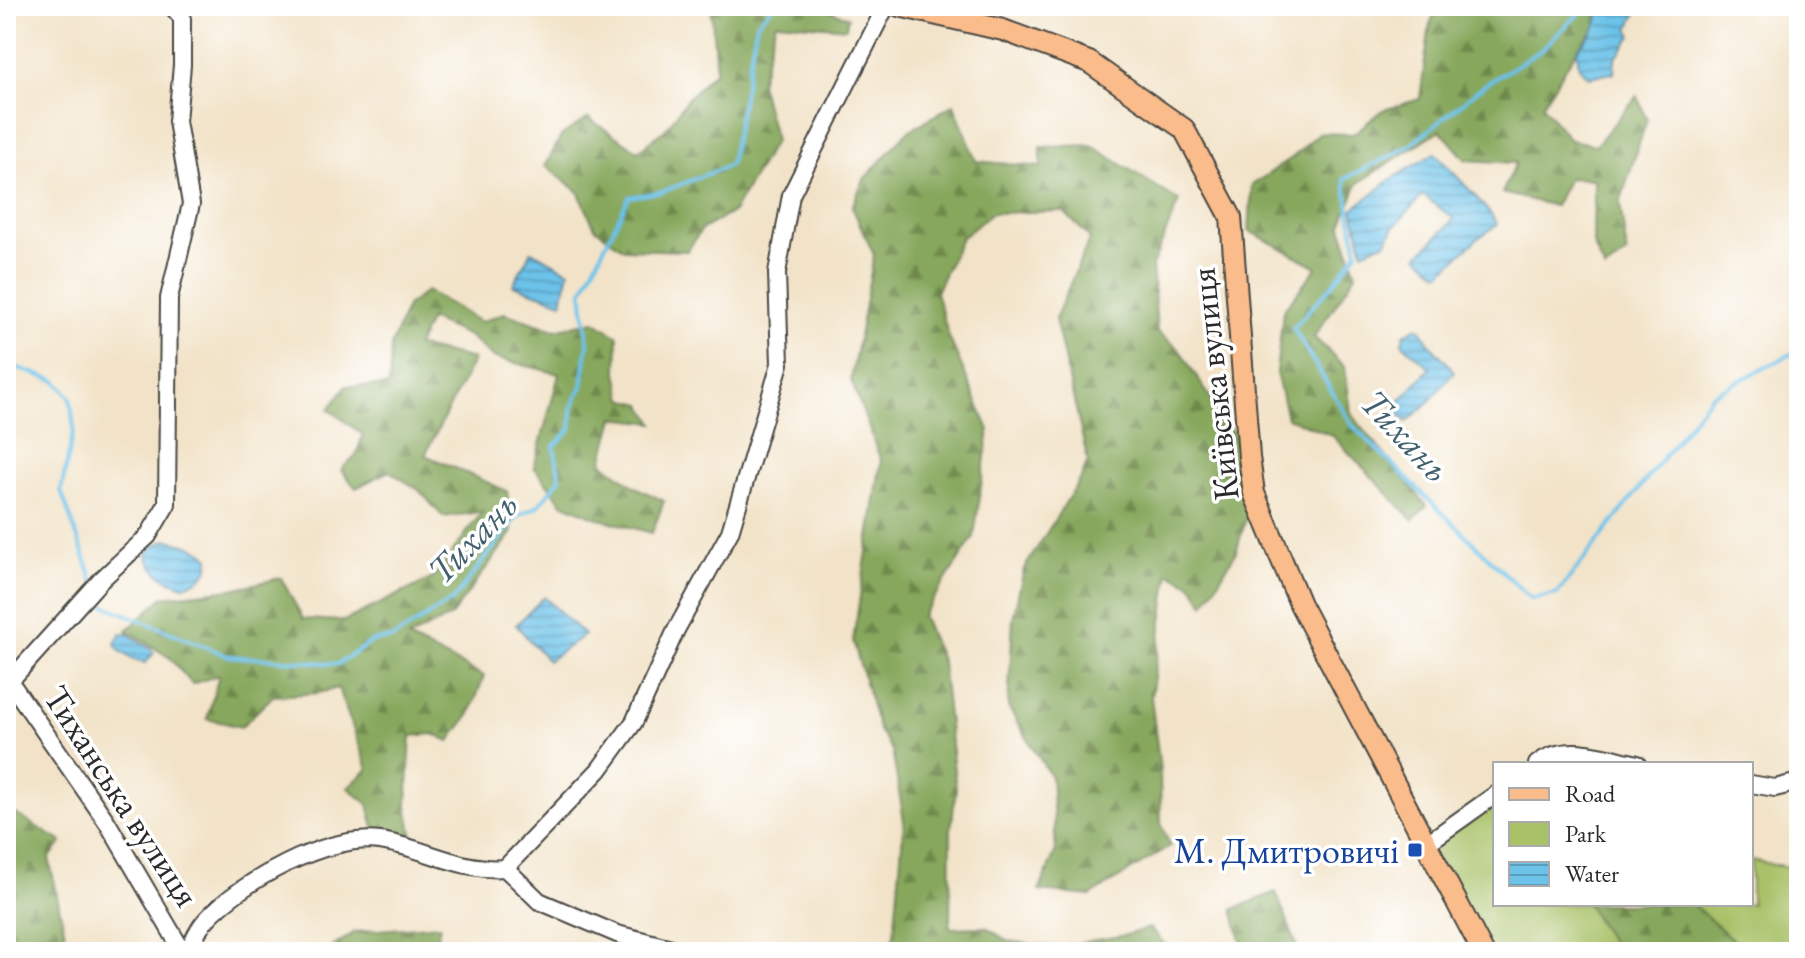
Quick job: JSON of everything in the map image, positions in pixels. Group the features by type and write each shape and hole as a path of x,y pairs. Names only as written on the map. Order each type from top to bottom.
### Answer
{"main road":[{"name":"Київська вулиця","path":"899,6 1003,30 1089,62 1184,129 1231,217 1254,493 1300,604 1483,952"}],"street":[{"path":"8,679 101,580 148,536 167,504 169,298 191,204 177,121 182,18 172,6"},
{"path":"185,952 204,921 238,892 293,859 331,846 378,841 485,870 505,868 599,770 634,722 676,630 730,532 780,364 777,273 791,195 886,6"},
{"name":"Тиханська вулиця","path":"8,679 107,822 185,952"},
{"path":"1540,762 1550,754 1577,751 1629,762"},
{"path":"1753,784 1775,788 1799,782"},
{"path":"1426,844 1493,796"},
{"path":"505,868 539,901 617,934 687,952"}],"green space":[{"path":"711,6 816,6 848,17 846,28 776,22 760,83 775,140 733,212 702,229 687,251 624,249 595,228 578,191 545,166 562,135 588,118 638,151 666,129 688,98 716,70"},
{"path":"1438,6 1596,6 1597,26 1579,47 1542,105 1570,140 1596,145 1637,96 1647,119 1620,203 1627,254 1605,270 1593,244 1594,179 1569,178 1555,206 1502,193 1516,163 1466,160 1440,130 1358,183 1341,225 1356,274 1314,337 1345,367 1351,412 1427,506 1413,520 1332,435 1287,418 1276,373 1283,311 1317,267 1249,231 1252,185 1293,157 1319,133 1353,134 1383,110 1420,99 1430,24"},
{"path":"954,104 976,161 1041,167 1041,147 1091,145 1179,201 1152,266 1157,331 1179,349 1249,458 1254,493 1236,552 1205,604 1191,584 1169,573 1151,697 1160,770 1161,823 1170,846 1090,896 1039,891 1056,850 1051,777 1008,707 1013,618 1024,569 1081,478 1088,461 1055,319 1090,238 1063,211 992,213 961,238 936,292 949,337 989,430 974,537 922,616 942,662 956,789 951,830 950,928 986,927 1008,941 1055,947 1150,928 1172,952 885,952 894,935 904,821 892,750 879,730 853,641 881,461 851,380 874,255 852,207 864,179 907,132"},
{"path":"427,291 481,322 504,313 555,330 594,321 618,336 617,372 623,399 642,404 654,423 614,418 602,462 635,487 664,501 652,533 597,518 562,503 534,467 559,374 492,357 469,336 430,319 417,346 474,359 425,455 507,491 512,533 451,616 408,638 484,676 470,714 450,741 433,734 411,736 407,805 413,837 375,831 368,804 348,788 368,769 338,688 319,693 273,696 241,727 207,719 219,675 192,684 170,658 127,630 163,597 232,589 281,578 303,619 344,621 433,578 482,512 443,517 419,490 389,471 356,488 341,470 356,455 363,435 329,409 346,386 389,386 391,346 407,306"},
{"path":"1493,796 1493,906 1588,906 1617,952 1483,952 1426,844"},
{"path":"6,808 62,842 49,858 69,952 6,952"},
{"path":"1753,860 1799,869 1799,952 1747,952 1694,906 1753,906"},
{"path":"1276,892 1299,952 1244,952 1233,909"},
{"path":"1588,906 1694,906 1747,952 1617,952"},
{"path":"440,925 434,952 325,952 355,932"}],"water":[{"path":"1599,6 1637,6 1629,28 1632,36 1615,58 1614,73 1589,77 1579,67 1577,50 1597,25"},
{"path":"1435,153 1497,225 1441,273 1437,272 1418,256 1454,219 1423,195 1393,228 1386,242 1363,252 1353,209 1390,180"},
{"path":"531,251 569,271 562,302 513,285"},
{"path":"1418,327 1454,372 1407,422 1393,409 1430,368 1402,343 1404,334"},
{"path":"166,540 200,550 209,558 208,569 194,582 184,586 166,579 157,572 147,555 155,545"},
{"path":"544,597 584,635 548,661 516,625"},
{"path":"121,633 128,634 154,653 145,663 132,659 115,644"}],"waterway":[{"name":"Тихань","path":"97,593 101,604 228,656 338,664 373,641 393,638 453,600 517,517 538,506 560,479 554,446 571,429 572,407 582,386 588,342 582,292 629,197 662,192 730,165 757,23 773,6"},
{"name":"Тихань","path":"1587,6 1541,50 1483,86 1408,147 1344,179 1357,252 1293,328 1353,426 1531,599 1557,594 1712,395 1799,350"},
{"name":"Тихань","path":"6,364 56,381 70,397 74,429 61,491 93,581"}],"place":[{"name":"М. Дмитровичі","path":"1415,850"}]}
